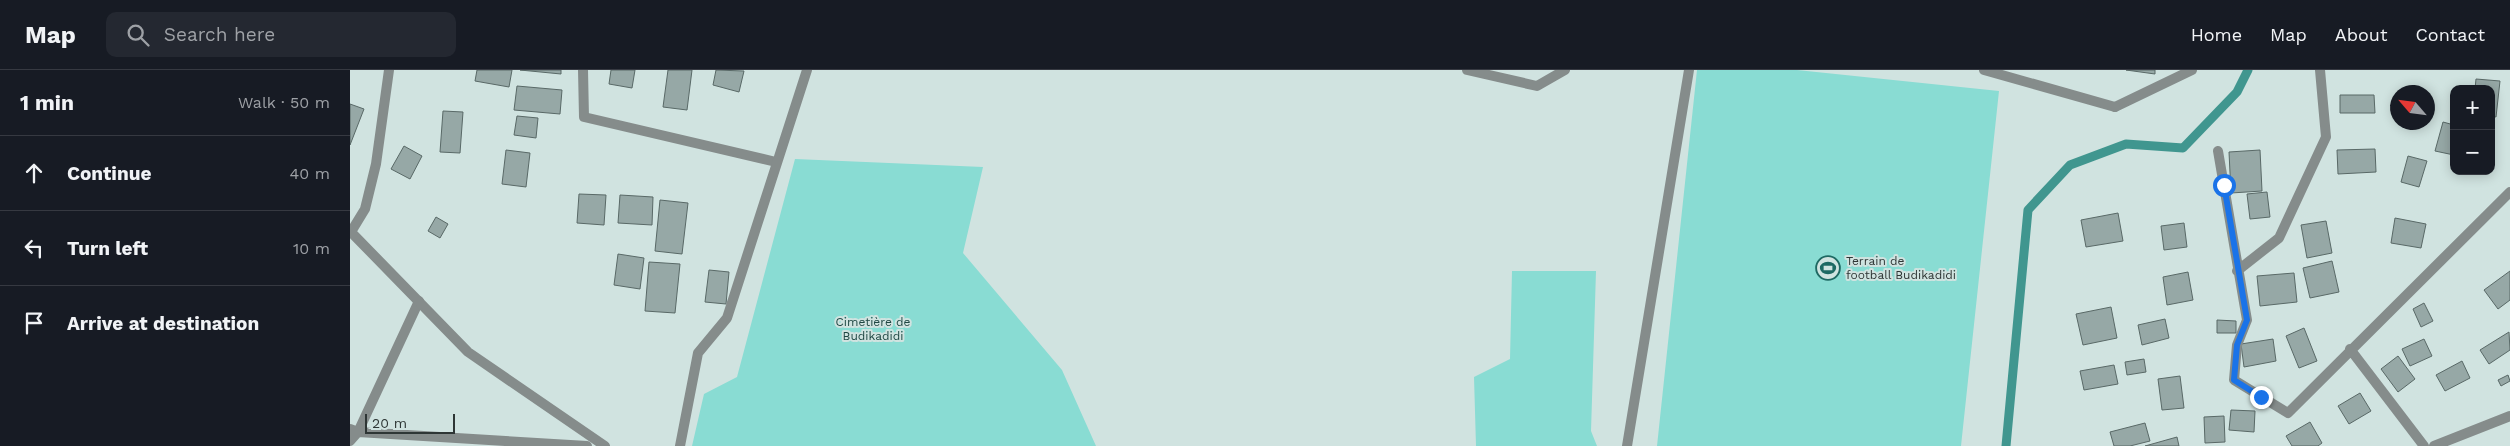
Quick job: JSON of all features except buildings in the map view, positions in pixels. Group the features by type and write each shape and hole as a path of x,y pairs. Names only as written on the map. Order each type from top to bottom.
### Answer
{"street":[{"path":"389,70 376,164 365,209 350,231 468,352 605,446"},
{"path":"583,70 584,117 776,162"},
{"path":"680,446 698,353 727,318 807,70"},
{"path":"1467,70 1537,86 1565,70"},
{"path":"1627,446 1689,70"},
{"path":"1984,70 2115,107 2192,70"},
{"path":"2237,271 2279,238 2326,137 2320,70"},
{"path":"2218,151 2237,271 2247,320 2237,345 2234,380 2288,413 2350,349 2510,192"},
{"path":"350,441 419,302"},
{"path":"2350,349 2424,446"},
{"path":"2434,446 2510,416"},
{"path":"354,431 587,446"}],"green space":[{"name":"Terrain de football Budikadidi","path":"1697,70 1797,70 1999,91 1961,446 1657,446"},
{"name":"Cimetière de Budikadidi","path":"795,159 983,167 963,253 1062,370 1096,446 692,446 704,394 737,377"},
{"path":"1512,271 1596,271 1591,431 1597,446 1476,446 1474,377 1510,359"}],"waterway":[{"path":"2006,446 2028,210 2070,165 2126,144 2183,148 2237,92 2248,70"}],"place":[{"name":"Terrain de football Budikadidi","path":"1828,268"}],"route":[{"path":"2224,185 2237,271 2247,320 2237,345 2234,380 2261,397"}]}
